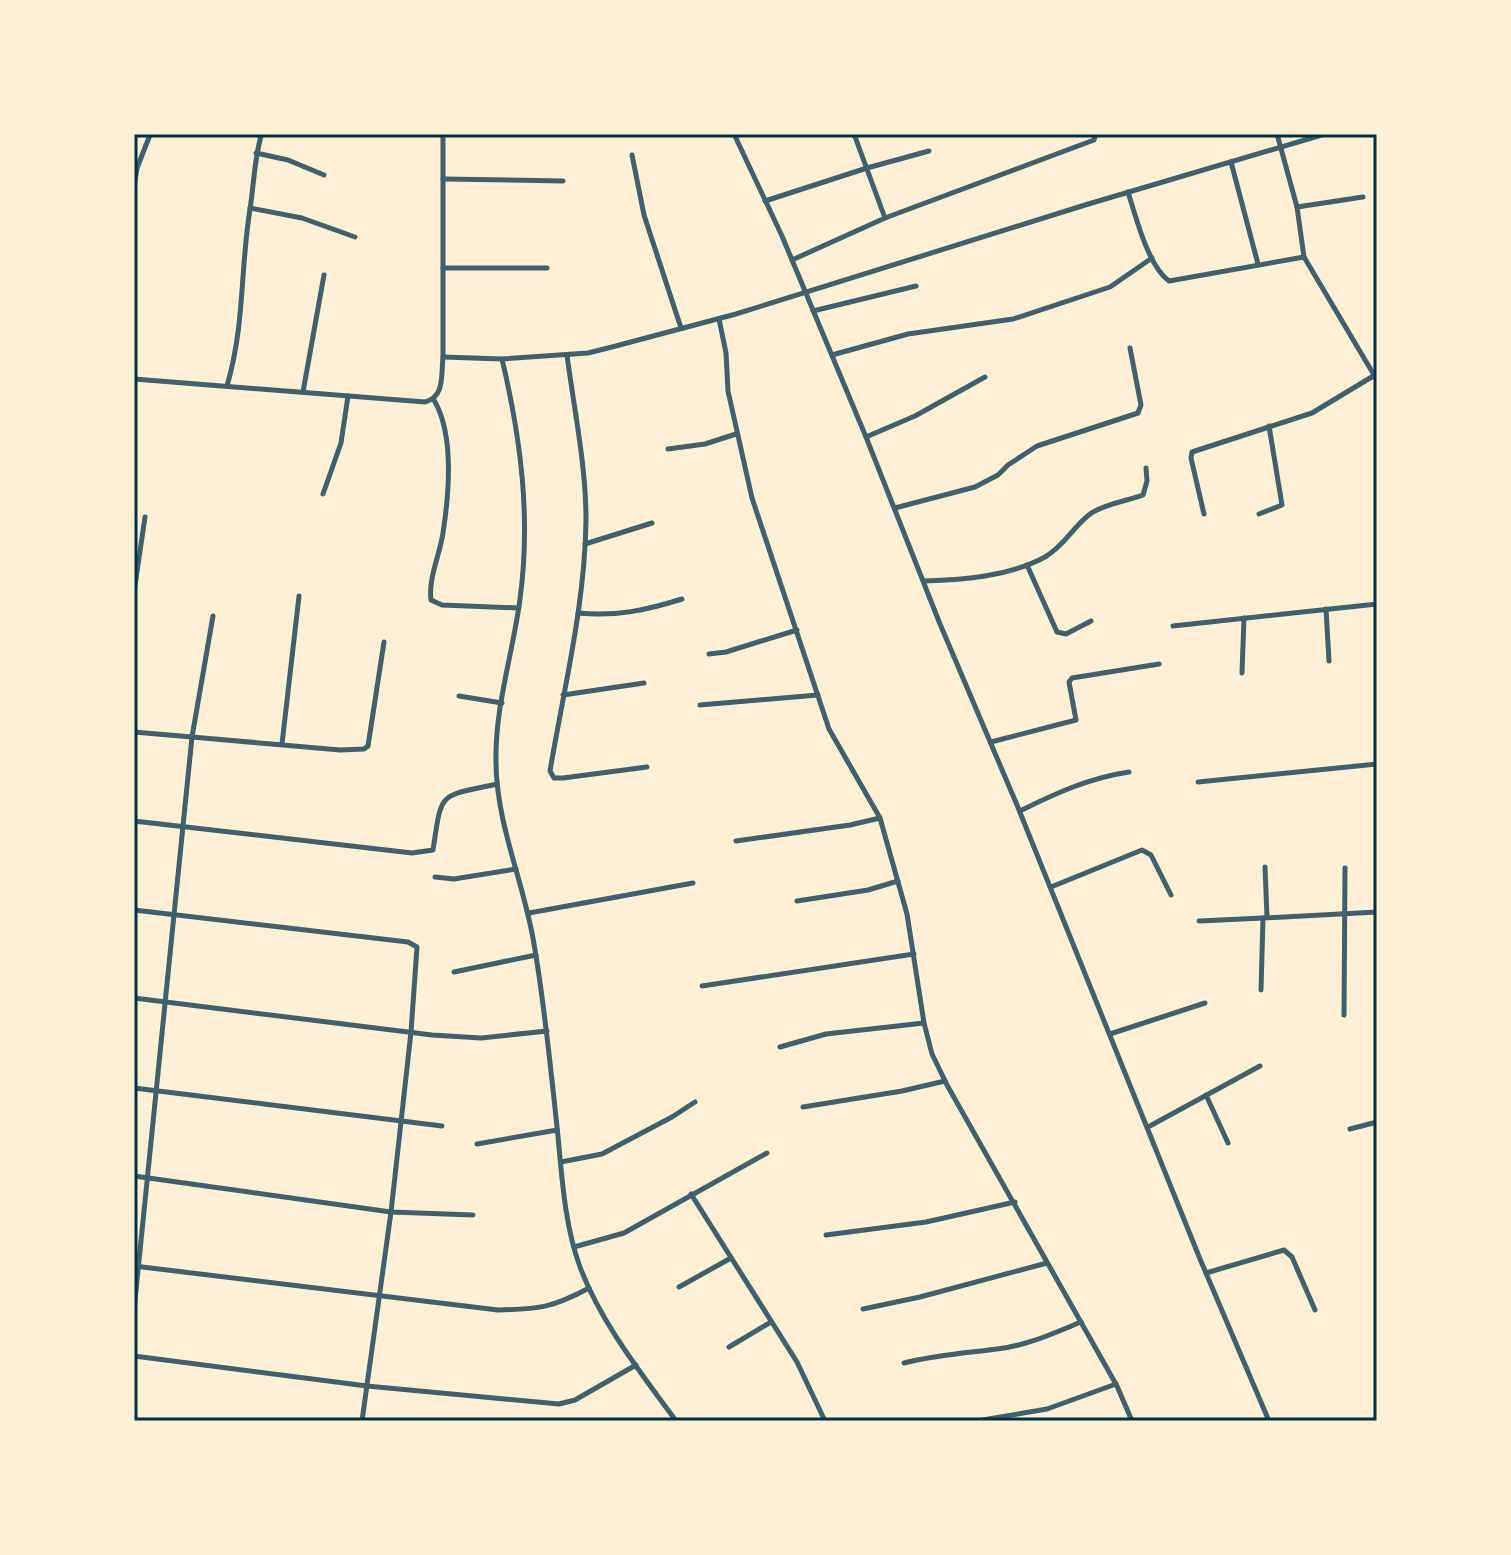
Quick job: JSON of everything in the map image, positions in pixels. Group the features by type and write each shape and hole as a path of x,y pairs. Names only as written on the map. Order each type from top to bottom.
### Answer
{"street":[{"path":"134,379 425,402 434,400 440,391 443,357 443,134"},
{"path":"734,134 832,355 1269,1421"},
{"path":"854,134 885,218"},
{"path":"792,260 885,218 1056,153 1088,144 1096,134"},
{"path":"1204,514 1191,462 1192,452 1323,408 1376,378 1304,257 1297,207 1277,134"},
{"path":"443,357 502,359 567,355 612,347 719,319 1325,134"},
{"path":"134,187 137,168 150,135"},
{"path":"227,386 241,328 244,244 261,136"},
{"path":"765,201 929,151"},
{"path":"256,153 288,160 324,175"},
{"path":"632,155 644,215 681,328"},
{"path":"1231,162 1258,264"},
{"path":"443,179 563,181"},
{"path":"1128,192 1152,258 1169,281 1304,257"},
{"path":"1297,207 1363,197"},
{"path":"250,208 302,218 355,237"},
{"path":"134,245 134,285"},
{"path":"832,355 908,334 988,324 1027,315 1110,287 1152,258"},
{"path":"443,268 547,268"},
{"path":"303,392 324,275"},
{"path":"813,311 916,286"},
{"path":"719,319 736,434 752,498 841,754 880,818 898,881 932,1054 1116,1384 1132,1421"},
{"path":"895,508 975,487 998,475 1037,446 1138,413 1141,405 1130,348"},
{"path":"567,355 582,470 585,544 578,613 551,775 563,778 647,767"},
{"path":"502,359 518,439 526,515 519,608 502,703 496,758 502,821 529,913 574,1247 589,1288 636,1365 676,1421"},
{"path":"866,437 915,416 985,377"},
{"path":"323,494 341,443 348,396"},
{"path":"434,400 446,428 448,445 443,532 431,600 442,605 519,608"},
{"path":"1259,514 1280,507 1282,503 1269,426"},
{"path":"668,449 705,444 736,434"},
{"path":"924,581 972,577 1027,565 1048,555 1094,512 1143,495 1147,481 1146,468"},
{"path":"134,592 145,517"},
{"path":"585,544 652,523"},
{"path":"1027,565 1059,634 1066,634 1091,621"},
{"path":"282,744 299,596"},
{"path":"578,613 605,616 628,613 682,599"},
{"path":"1173,626 1377,604"},
{"path":"1326,609 1329,661"},
{"path":"134,1310 192,737 213,616"},
{"path":"1242,673 1244,618"},
{"path":"709,654 797,630"},
{"path":"134,732 358,750 368,746 384,642"},
{"path":"991,742 1076,720 1069,682 1072,678 1159,664"},
{"path":"563,695 644,683"},
{"path":"700,705 818,695"},
{"path":"459,696 502,703"},
{"path":"1198,782 1377,764"},
{"path":"1020,811 1100,776 1129,772"},
{"path":"134,821 429,853 433,850 440,807 448,796 497,784"},
{"path":"736,841 880,818"},
{"path":"1051,887 1142,850 1151,855 1171,895"},
{"path":"1261,990 1265,867"},
{"path":"1344,1015 1345,868"},
{"path":"435,877 454,879 516,869"},
{"path":"797,901 868,890 898,881"},
{"path":"529,913 693,883"},
{"path":"134,910 408,942 417,947 419,953 391,1212 362,1421"},
{"path":"1199,921 1377,912"},
{"path":"702,986 914,954"},
{"path":"454,972 536,955"},
{"path":"134,998 481,1038 547,1031"},
{"path":"1110,1034 1205,1003"},
{"path":"780,1047 826,1034 924,1023"},
{"path":"1148,1127 1260,1066"},
{"path":"803,1107 945,1081"},
{"path":"134,1088 442,1126"},
{"path":"1206,1095 1228,1143"},
{"path":"561,1162 602,1154 695,1102"},
{"path":"1350,1129 1377,1122"},
{"path":"477,1144 557,1130"},
{"path":"574,1247 624,1233 767,1153"},
{"path":"134,1176 391,1212 473,1215"},
{"path":"691,1194 797,1362 825,1421"},
{"path":"826,1235 926,1222 1015,1202"},
{"path":"1206,1273 1284,1250 1292,1257 1315,1310"},
{"path":"679,1287 731,1258"},
{"path":"863,1309 1047,1263"},
{"path":"136,1267 498,1310 558,1305 589,1288"},
{"path":"729,1347 771,1322"},
{"path":"904,1363 1030,1342 1081,1322"},
{"path":"134,1356 367,1386 559,1404 575,1400 636,1365"},
{"path":"977,1421 1047,1409 1116,1384"}]}
